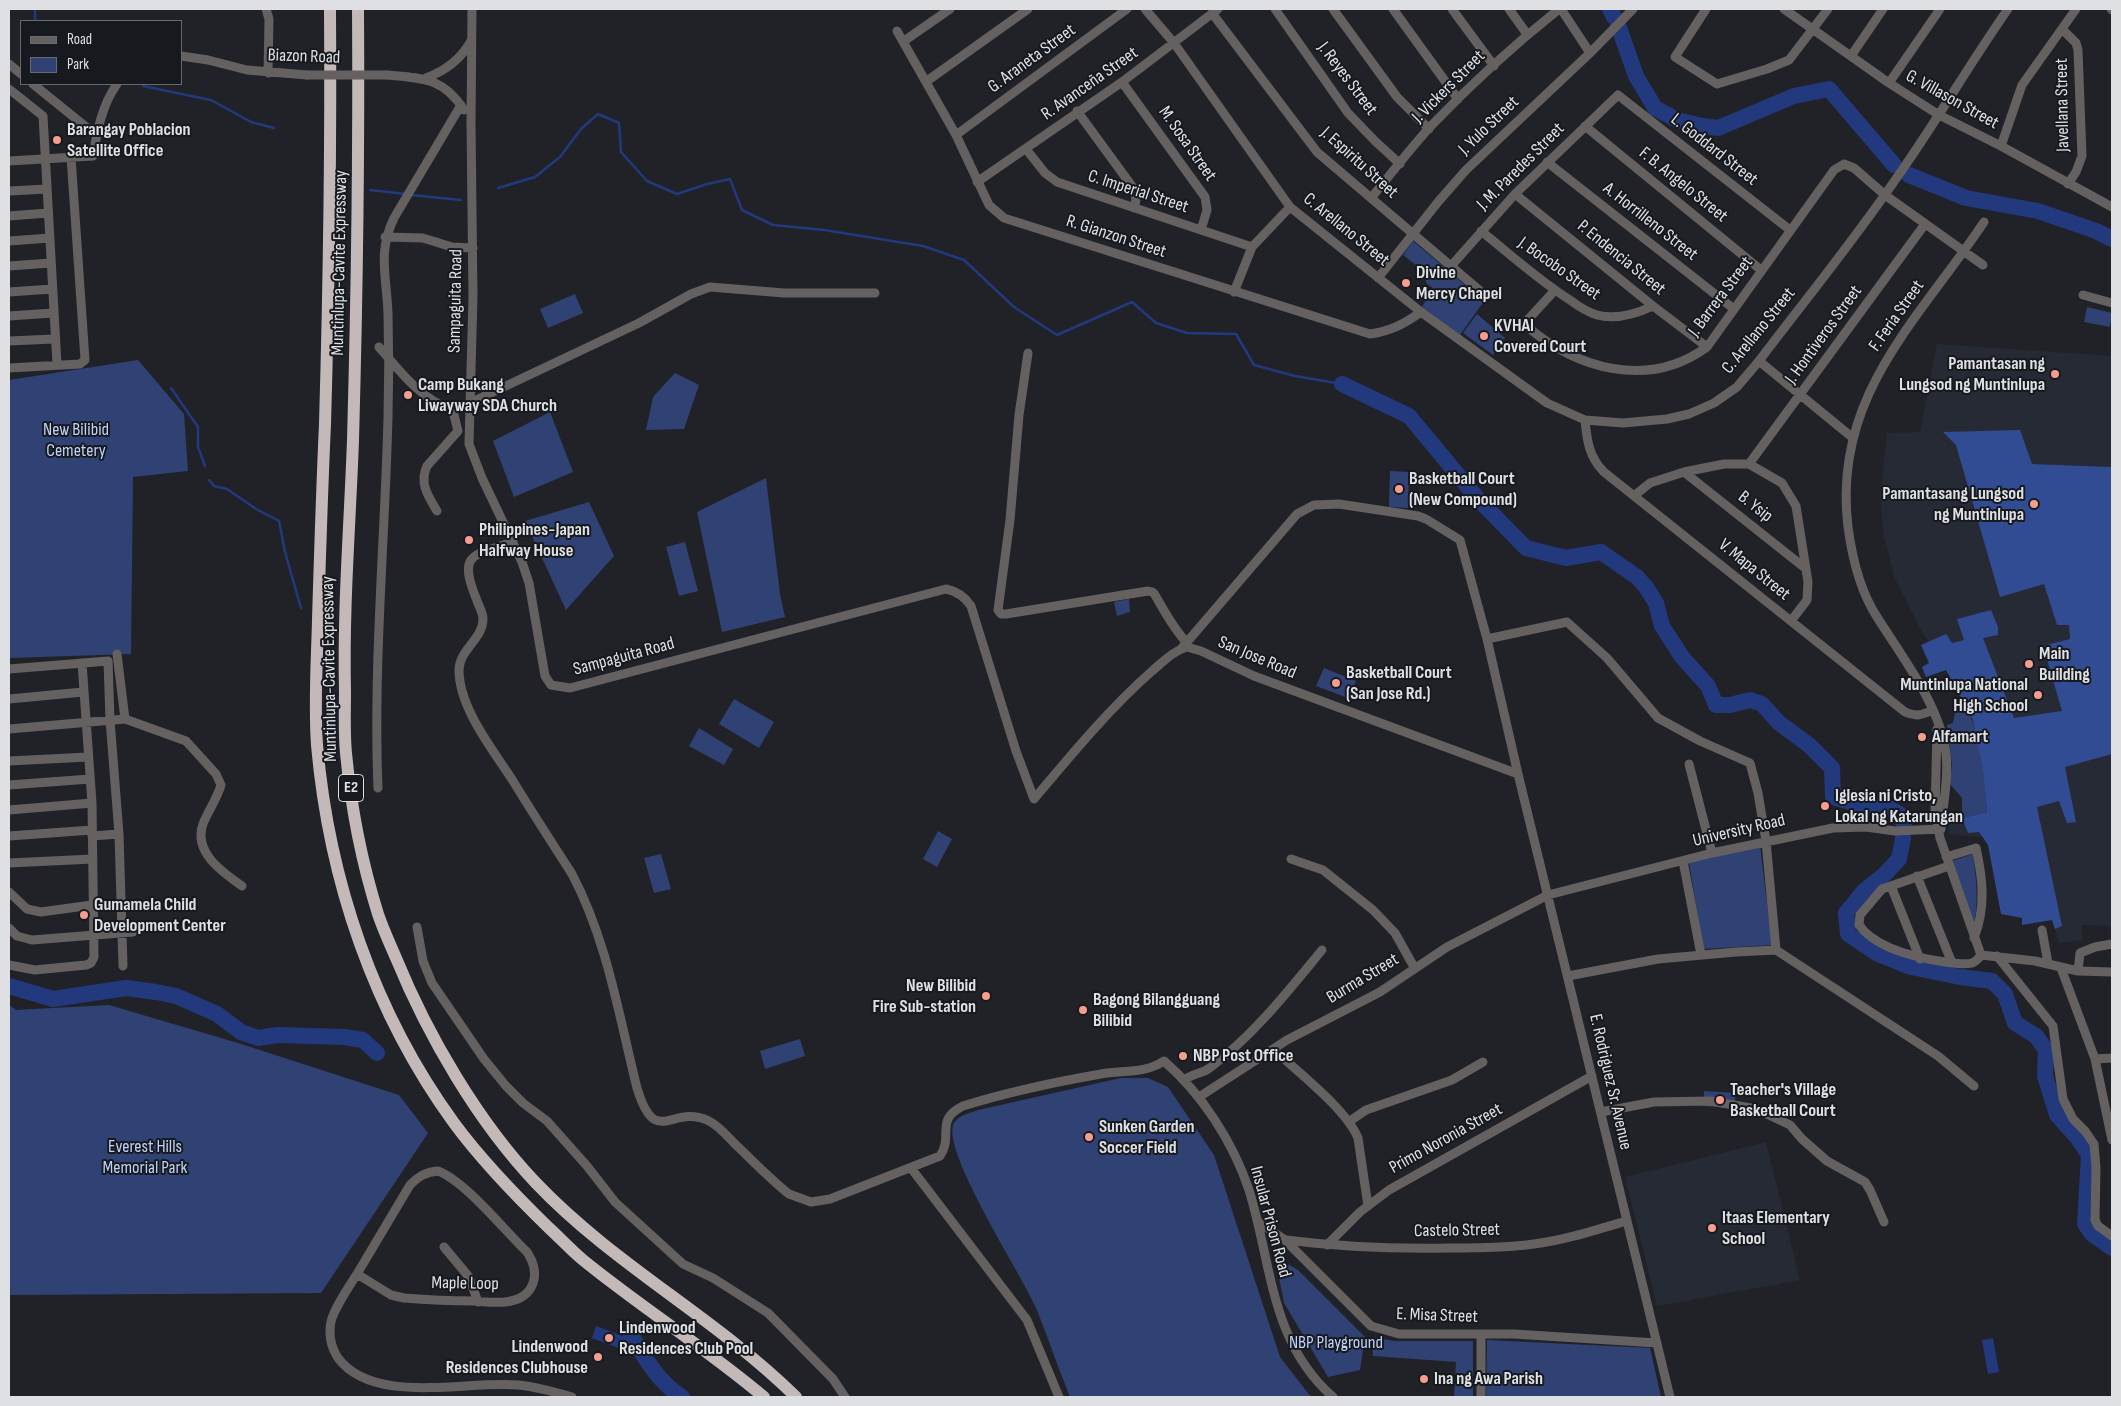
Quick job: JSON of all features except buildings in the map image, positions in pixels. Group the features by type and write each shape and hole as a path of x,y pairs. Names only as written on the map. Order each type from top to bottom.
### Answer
{"highway":[{"name":"Muntinlupa-Cavite Expressway","path":"330,9 332,159 318,639 317,743 324,800 347,906 381,999 407,1050 454,1123 486,1163 526,1206 580,1258 689,1337 764,1397"},
{"name":"Muntinlupa-Cavite Expressway","path":"358,9 359,178 352,456 346,574 346,751 356,826 379,917 407,985 439,1048 477,1108 536,1183 592,1235 643,1276 698,1314 758,1361 796,1397"}],"street":[{"path":"266,9 269,19 268,73"},
{"name":"Sampaguita Road","path":"472,9 473,248 470,451 513,542 529,583 545,676 551,685 564,688 938,590 952,590 967,600 971,606 1016,751 1034,799 1093,729 1138,683 1184,646"},
{"path":"904,41 950,9"},
{"path":"927,81 1028,9"},
{"name":"G. Araneta Street","path":"956,135 1127,9"},
{"name":"C. Arellano Street","path":"1145,9 1174,43 1290,206 1421,312 1547,403 1585,420 1644,422 1689,414 1714,403 1737,386 1759,361 1885,195 2008,9"},
{"name":"J. Reyes Street","path":"1275,9 1348,113 1400,164"},
{"path":"1332,9 1397,97 1428,129"},
{"path":"1393,9 1458,99"},
{"path":"1452,9 1494,66"},
{"path":"1509,9 1527,34"},
{"path":"1560,9 1590,53"},
{"name":"J. Vickers Street","path":"1371,198 1428,129 1527,34 1560,9"},
{"name":"J. Yulo Street","path":"1378,278 1466,170 1590,53 1633,9"},
{"path":"1706,9 1674,57 1718,84 1789,60 1828,9"},
{"name":"G. Villason Street","path":"1784,9 1889,83 1938,114 2112,206"},
{"path":"1851,56 1883,9"},
{"path":"1889,83 1940,9"},
{"path":"2001,146 2022,85 2076,9"},
{"name":"R. Avanceña Street","path":"977,182 1077,111 1122,82 1215,11"},
{"name":"J. Espiritu Street","path":"1215,11 1317,152 1486,296"},
{"name":"Javellana Street","path":"2062,29 2076,43 2078,50 2082,156 2076,172 2068,184"},
{"name":"R. Gianzon Street","path":"897,31 956,135 989,205 1004,218 1370,334 1385,332 1399,327 1421,312"},
{"path":"426,78 438,73 462,55 472,38"},
{"name":"Biazon Road","path":"182,56 268,73 426,78"},
{"path":"9,64 20,73"},
{"path":"426,78 449,93 461,105 471,123"},
{"name":"M. Sosa Street","path":"1122,82 1205,198 1207,210 1201,230"},
{"path":"35,85 96,135"},
{"path":"9,161 93,156 96,135 105,106 116,85"},
{"path":"9,89 43,116 54,339 57,364"},
{"name":"J. M. Paredes Street","path":"1452,266 1515,194 1618,95"},
{"name":"L. Goddard Street","path":"1618,95 1790,230"},
{"path":"378,788 376,730 388,417 388,307 384,280 385,237 394,218 461,105"},
{"path":"1077,111 1134,189 1136,200 1134,208"},
{"name":"F. B. Angelo Street","path":"1585,126 1761,270"},
{"name":"C. Imperial Street","path":"1026,149 1045,173 1057,182 1252,247"},
{"path":"9,368 80,364 85,360 71,157"},
{"name":"A. Horrilleno Street","path":"1547,162 1734,309"},
{"name":"J. Barrera Street","path":"1555,290 1524,324 1537,336 1583,360 1609,368 1634,372 1657,369 1681,362 1708,347 1834,170 1844,164 1854,168 1885,195"},
{"path":"9,191 47,189"},
{"name":"P. Endencia Street","path":"1515,194 1653,306 1708,347"},
{"path":"1885,195 1983,265"},
{"path":"1234,292 1252,247 1290,206"},
{"path":"9,216 48,214"},
{"name":"F. Feria Street","path":"1939,830 1944,812 1946,756 1943,739 1932,710 1898,649 1876,615 1863,589 1853,557 1846,514 1846,486 1853,438 1861,413 1882,366 1912,321 1965,252 1984,222"},
{"name":"J. Hontiveros Street","path":"1749,464 1925,224"},
{"name":"J. Bocobo Street","path":"1481,231 1555,290 1587,311 1615,317 1640,312 1653,306"},
{"path":"385,237 423,238 452,246 473,248"},
{"path":"9,241 50,238"},
{"path":"9,266 51,263"},
{"path":"380,347 416,389 437,404 453,411 565,356 639,323 691,294 710,287 784,294 875,294"},
{"path":"9,292 52,289"},
{"path":"2083,295 2112,303"},
{"path":"9,316 53,313"},
{"path":"9,341 54,339"},
{"path":"1028,353 1019,415 1010,520 998,610 1000,614 1148,591 1155,594 1158,604 1184,646"},
{"path":"1759,361 1853,438"},
{"path":"453,411 458,431"},
{"name":"V. Mapa Street","path":"1585,420 1586,440 1590,454 1604,472 1905,712 1920,716 1932,710"},
{"path":"458,431 470,435"},
{"path":"438,510 424,488 424,471 458,431"},
{"path":"1635,495 1650,483 1684,472 1724,464 1749,464 1782,483 1796,506 1808,582 1807,600 1791,621"},
{"name":"B. Ysip","path":"1684,472 1805,568"},
{"name":"E. Rodriguez Sr. Avenue","path":"1184,646 1297,514 1314,505 1339,504 1418,516 1457,536 1463,544 1670,1397"},
{"path":"513,542 475,555 469,560 467,570 469,581 483,618 478,633 461,658 460,683 470,711 494,754 572,874 583,895 602,949 644,1110 654,1120 663,1121 692,1116 711,1122 778,1186 789,1194 805,1201 830,1199 911,1168 1027,1320 1059,1397"},
{"path":"1487,639 1549,624 1563,622 1570,624 1607,658 1658,718 1700,741 1750,763 1758,793 1766,841 1776,950"},
{"name":"San Jose Road","path":"1184,646 1201,651 1254,676 1518,774"},
{"path":"117,654 125,720"},
{"path":"9,668 108,661 110,720 119,834 123,966"},
{"path":"9,965 35,970 86,965 91,963 94,957 92,803 82,663"},
{"path":"9,699 84,692"},
{"path":"9,729 125,720 186,741 216,774 220,785 202,826 202,847 221,871 242,886"},
{"path":"9,761 88,756"},
{"path":"1689,764 1712,853"},
{"path":"9,785 90,779"},
{"path":"9,810 92,803"},
{"name":"University Road","path":"1548,894 1712,853 1833,828 1866,827 1895,831 1939,830"},
{"path":"1939,830 1947,862 1981,955"},
{"path":"9,836 119,834"},
{"path":"1974,938 1982,915 1983,900 1983,884 1976,848 1877,893 1860,915 1859,925 1880,942 1900,952 1920,958 1952,963 1972,963 1981,955 1997,956 2048,963 2078,971 2112,972"},
{"path":"9,863 93,859"},
{"path":"1291,859 1323,870 1373,910 1395,933 1414,967"},
{"path":"1683,861 1701,955"},
{"path":"1918,876 1952,963"},
{"path":"1890,886 1920,958"},
{"path":"9,892 27,908 40,912 92,905"},
{"name":"Burma Street","path":"1199,1097 1274,1049 1380,992 1414,967 1447,947 1548,894"},
{"path":"417,927 423,961 432,983 484,1059 506,1086 524,1104 547,1121 616,1202 683,1264 713,1278 768,1313 833,1379 845,1397"},
{"path":"9,928 17,936 32,940 134,932"},
{"path":"2042,930 2048,963"},
{"path":"2078,971 2080,953 2095,947 2112,944"},
{"path":"1184,1080 1193,1074 1204,1072 1239,1043 1285,995 1322,950"},
{"path":"1568,976 1658,959 1776,950 1938,1056 1974,1086"},
{"path":"1997,956 2053,1026 2063,1098 2072,1119 2085,1131 2094,1144 2096,1168 2095,1220 2098,1226 2112,1236"},
{"path":"2061,968 2095,1058 2112,1140"},
{"path":"1274,1049 1350,1121 1358,1138 1368,1206"},
{"path":"2095,1058 2112,1058"},
{"name":"Insular Prison Road","path":"911,1168 940,1156 944,1150 945,1124 949,1115 963,1106 1103,1073 1139,1071 1157,1066 1164,1061 1199,1097 1233,1152 1249,1191 1273,1297 1291,1343 1318,1384 1333,1397"},
{"path":"1350,1121 1366,1110 1452,1080 1483,1062"},
{"name":"Primo Noronia Street","path":"1328,1245 1368,1206 1389,1190 1592,1076"},
{"path":"1601,1112 1654,1102 1710,1101 1751,1108 1790,1125 1826,1161 1865,1182 1884,1222"},
{"name":"Maple Loop","path":"428,1172 448,1175 463,1187 527,1252 534,1262 535,1274 532,1287 522,1298 505,1302 478,1302 421,1300 398,1296 382,1290 356,1274 410,1185 418,1176 428,1172"},
{"name":"E. Misa Street","path":"1256,1221 1285,1240 1371,1326 1399,1334 1514,1334 1657,1343"},
{"name":"Castelo Street","path":"1285,1240 1378,1249 1498,1247 1533,1244 1567,1238 1626,1221"},
{"path":"444,1247 469,1277 478,1302"},
{"path":"356,1274 337,1308 330,1330 334,1353 342,1364 354,1374 370,1383 403,1389 518,1385 572,1397"},
{"path":"1481,1397 1482,1335"}],"shaded area":[{"name":"Muntinlupa National High School","path":"1937,344 2112,356 2112,467 2032,464 2112,617 2112,926 2081,925 2083,940 2059,943 2053,920 1993,838 1949,834 1948,822 1990,813 1974,713 1953,677 1922,632 1895,579 1884,537 1880,495 1887,433 1920,432"},
{"path":"2020,430 2032,464 2112,467 2112,754 2065,767 2076,822 2067,823 2059,801 2037,807 2062,926 2055,929 2052,920 2022,925 2022,918 2001,914 1988,845 1979,832 1968,833 1962,818 1987,812 1983,770 1973,720 1946,670 1926,677 1922,667 1929,663 1921,645 1946,634 1952,643 1964,640 1957,619 1991,610 1998,627 1998,635 1983,638 2014,718 2062,711 2043,646 2070,639 2069,625 2057,625 2044,584 2000,597 1956,445 1943,432"},
{"name":"Itaas Elementary School","path":"1766,1142 1800,1280 1657,1306 1625,1177"},
{"name":"Lindenwood Residences Club Pool","path":"596,1326 625,1337 621,1349 592,1338"},
{"path":"1993,1338 1999,1372 1988,1374 1982,1340"}],"green space":[{"path":"1413,241 1484,301 1460,335 1422,307 1433,288 1427,284 1422,270 1403,255"},
{"path":"575,294 583,313 548,328 540,309"},
{"path":"2087,307 2112,313 2110,327 2084,322"},
{"name":"KVHAI Covered Court","path":"1477,314 1505,338 1493,355 1463,333"},
{"name":"New Bilibid Cemetery","path":"138,360 184,414 188,471 133,477 131,654 9,658 9,380"},
{"path":"675,373 699,385 684,429 646,430 653,397"},
{"path":"550,412 573,472 514,497 493,441"},
{"name":"Basketball Court (New Compound)","path":"1390,471 1409,472 1408,508 1389,507"},
{"path":"766,478 780,594 785,617 722,632 697,512"},
{"path":"589,502 614,556 566,610 525,521"},
{"path":"685,542 698,591 679,596 666,547"},
{"path":"1129,599 1130,612 1117,616 1114,602"},
{"name":"Basketball Court (San Jose Rd.)","path":"1324,668 1356,681 1348,698 1316,686"},
{"path":"734,699 774,722 759,748 719,724"},
{"path":"1966,707 1972,719 1979,745 1984,772 1987,812 1962,818 1962,798 1950,784 1952,765 1947,725 1953,723 1955,712"},
{"path":"699,728 733,749 724,765 689,746"},
{"path":"938,831 952,839 937,867 923,859"},
{"path":"1760,845 1772,945 1703,949 1689,862"},
{"path":"661,854 671,889 654,893 644,858"},
{"path":"1973,854 1977,898 1974,924 1952,861"},
{"name":"Everest Hills Memorial Park","path":"9,1005 16,1010 109,1005 238,1043 399,1095 428,1133 321,1293 9,1295"},
{"path":"800,1039 805,1056 765,1069 760,1051"},
{"path":"1121,1078 1148,1078 1168,1087 1214,1155 1280,1357 1311,1397 1070,1397 1036,1308 971,1187 960,1162 953,1140 953,1125 960,1117 978,1110"},
{"name":"Teacher's Village Basketball Court","path":"1704,1091 1736,1093 1734,1108 1704,1106"},
{"name":"NBP Playground","path":"1275,1257 1298,1270 1365,1337 1360,1370 1328,1377 1284,1303"},
{"path":"1372,1337 1394,1341 1473,1341 1473,1397 1454,1397 1456,1362 1373,1356"},
{"path":"1487,1340 1650,1348 1661,1397 1486,1397"}],"waterway":[{"path":"35,9 35,20"},
{"path":"1610,9 1614,17"},
{"path":"1618,25 1636,76 1655,108 1677,120 1718,128 1794,96 1829,89 1894,165"},
{"path":"143,86 211,100 251,122 274,128"},
{"path":"498,188 535,177 560,157 581,129 598,114 619,123 621,152 647,181 677,194 730,179 742,210 773,225 824,230 923,246 964,260 1014,307 1057,335 1132,302 1156,323 1187,333 1236,334 1254,365 1295,376 1342,384"},
{"path":"1909,175 1966,198 2038,211 2096,231 2112,239"},
{"path":"370,190 406,194"},
{"path":"411,195 461,200"},
{"path":"1342,384 1409,416 1477,498 1526,548 1566,558 1601,552 1637,577 1656,603 1662,626 1682,657 1708,686 1716,705 1730,705 1750,700 1762,704 1779,723 1809,745 1832,768 1833,797 1861,805 1885,806 1901,815 1904,826"},
{"path":"171,388 198,427 198,447 205,466"},
{"path":"209,480 214,486 227,489 256,509 279,521 285,552 301,608"},
{"path":"1903,838 1899,859 1884,875 1864,891 1846,913 1848,934 1876,953 1911,967 1960,977 1992,981 2005,994 2015,1023 2036,1036 2046,1050 2045,1076 2057,1115 2077,1137 2089,1155 2085,1224 2092,1234 2112,1248"},
{"path":"9,986 53,999 126,988 156,992 176,996 217,1014 241,1032 258,1038 277,1035 344,1037 363,1040 377,1053"},
{"path":"631,1335 659,1377 682,1397"}],"place":[{"name":"Barangay Poblacion Satellite Office","path":"57,140"},
{"name":"Divine Mercy Chapel","path":"1406,283"},
{"name":"KVHAI Covered Court","path":"1484,336"},
{"name":"Pamantasan ng Lungsod ng Muntinlupa","path":"2055,374"},
{"name":"Camp Bukang Liwayway SDA Church","path":"408,395"},
{"name":"Basketball Court (New Compound)","path":"1399,489"},
{"name":"Pamantasang Lungsod ng Muntinlupa","path":"2034,504"},
{"name":"Philippines-Japan Halfway House","path":"469,540"},
{"name":"Main Building","path":"2029,664"},
{"name":"Basketball Court (San Jose Rd.)","path":"1336,683"},
{"name":"Muntinlupa National High School","path":"2038,695"},
{"name":"Alfamart","path":"1922,737"},
{"name":"Iglesia ni Cristo, Lokal ng Katarungan","path":"1825,806"},
{"name":"Gumamela Child Development Center","path":"84,915"},
{"name":"New Bilibid Fire Sub-station","path":"986,996"},
{"name":"Bagong Bilangguang Bilibid","path":"1083,1010"},
{"name":"NBP Post Office","path":"1183,1056"},
{"name":"Teacher's Village Basketball Court","path":"1720,1100"},
{"name":"Sunken Garden Soccer Field","path":"1089,1137"},
{"name":"Itaas Elementary School","path":"1712,1228"},
{"name":"Lindenwood Residences Club Pool","path":"609,1338"},
{"name":"Lindenwood Residences Clubhouse","path":"598,1357"},
{"name":"Ina ng Awa Parish","path":"1424,1379"}]}
